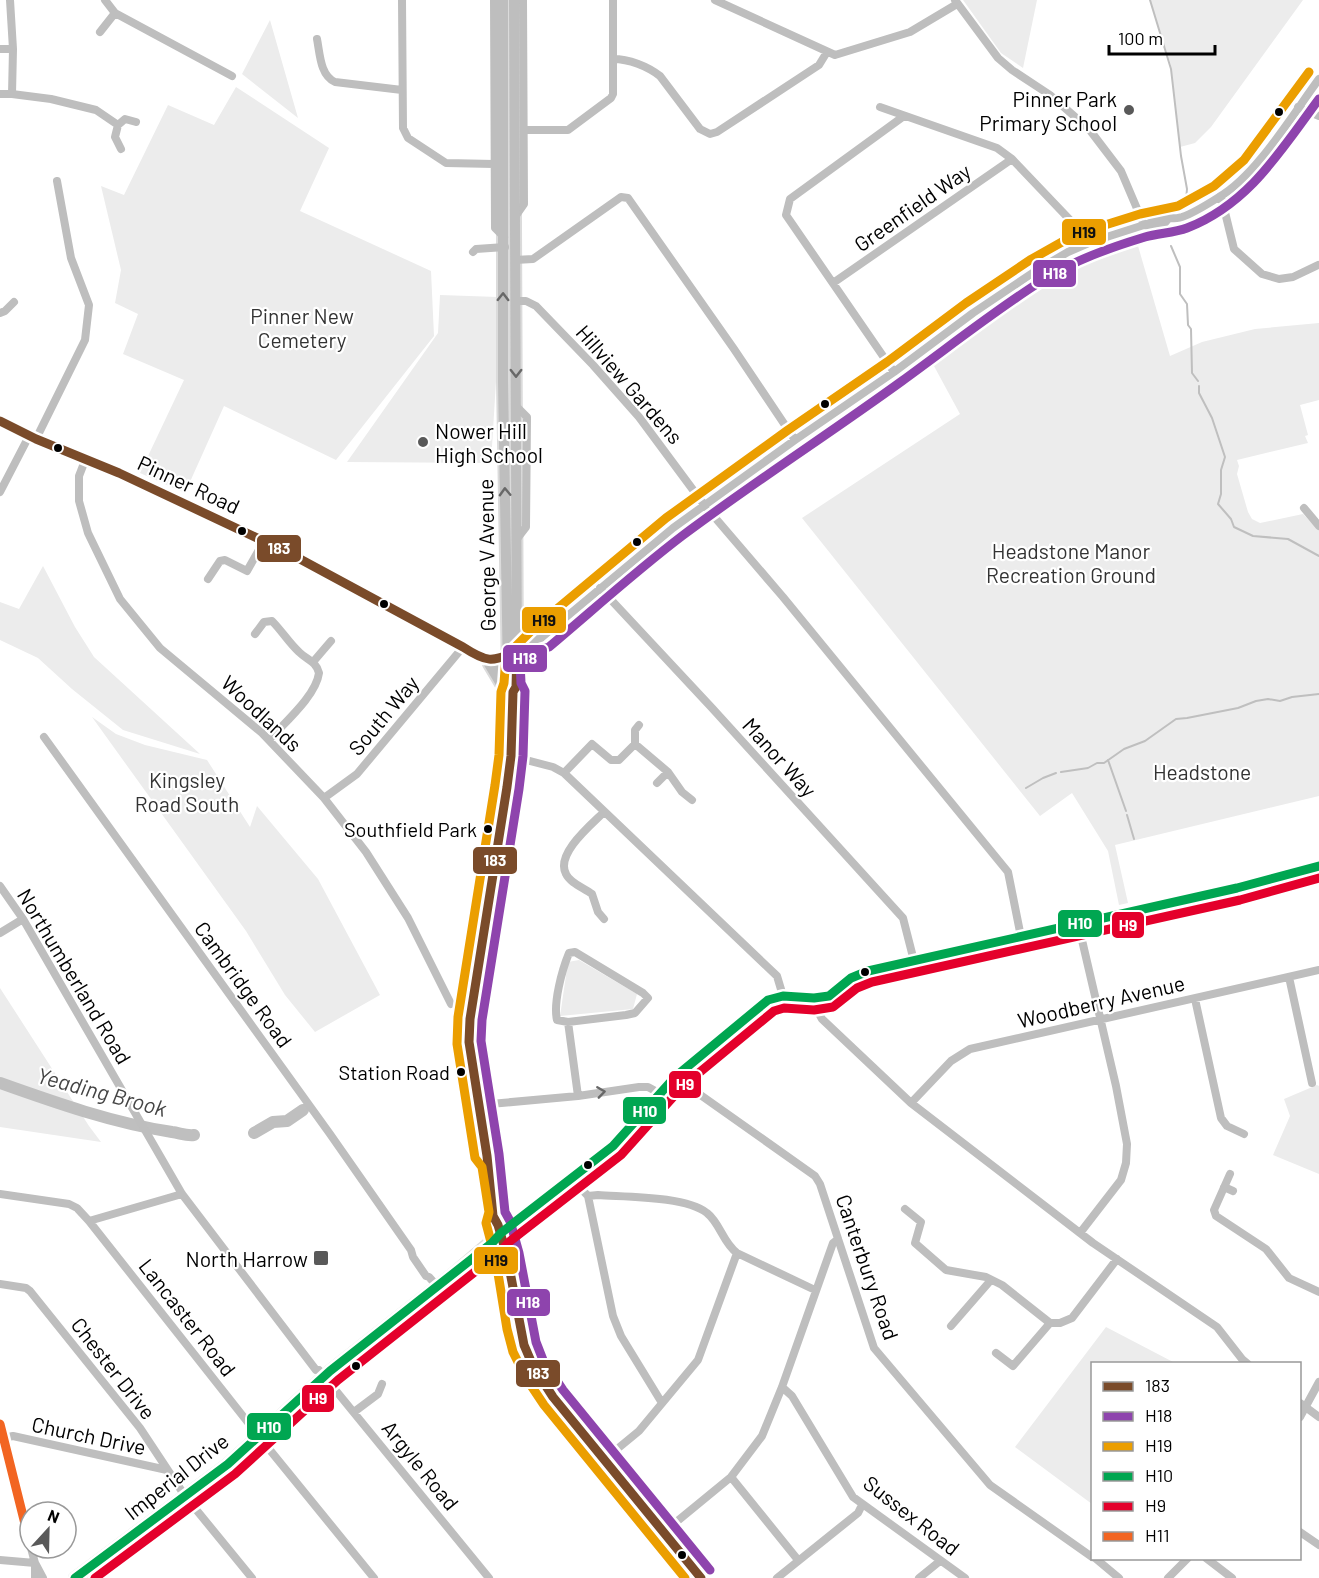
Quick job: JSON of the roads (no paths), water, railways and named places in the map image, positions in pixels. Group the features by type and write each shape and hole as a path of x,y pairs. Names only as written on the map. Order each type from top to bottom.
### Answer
{"main road":[{"name":"George V Avenue","path":"503,0 519,74 515,217 517,627 512,658"},
{"name":"George V Avenue","path":"512,658 504,459 504,242 499,99 508,21 514,0"},
{"path":"504,459 516,453"},
{"path":"517,627 523,635 537,638"},
{"path":"512,658 516,687 513,696 511,756 470,1019 469,1042 487,1156 493,1216 498,1221 508,1258 519,1327 525,1348 536,1371 553,1398 701,1578"},
{"path":"485,661 513,696"},
{"path":"321,1373 437,1286 492,1243 501,1233"},
{"name":"Imperial Drive","path":"75,1578 228,1464 321,1373"}],"street":[{"path":"10,0 13,49 12,94"},
{"path":"105,0 115,13 232,76"},
{"path":"402,0 402,90 404,128 408,138 446,163 494,164"},
{"name":"George V Avenue","path":"494,0 499,99 494,164 495,228 504,242"},
{"name":"George V Avenue","path":"515,217 524,204 524,130 519,74 523,0"},
{"path":"524,130 567,130 611,98 613,94 613,0"},
{"path":"715,0 835,55 910,32 956,2 998,58 1012,70 1050,94 1089,129 1121,171 1146,225"},
{"path":"100,32 115,13"},
{"path":"317,39 324,72 329,79 336,82 402,90"},
{"path":"0,49 13,49"},
{"path":"613,59 624,59 660,76 700,129 710,134 717,132 819,65 827,52"},
{"path":"485,661 486,658 498,660 512,658 673,528 894,372 973,313 1037,270 1091,242 1146,225 1155,227 1164,224 1169,218 1182,217 1221,196 1253,168 1319,79"},
{"path":"0,94 51,99 96,110 118,125"},
{"path":"880,107 997,148 1012,159 1091,242"},
{"path":"1298,107 1319,116"},
{"path":"894,372 786,215 790,199 904,116"},
{"path":"121,149 115,137 118,125 125,119 136,122"},
{"name":"Greenfield Way","path":"833,283 1012,159"},
{"path":"0,492 85,340 89,305 71,258 57,181"},
{"path":"1221,196 1233,249 1262,274 1279,279 1293,277 1318,265"},
{"path":"515,260 533,259 621,197 628,198 795,440"},
{"path":"473,252 476,249 504,242"},
{"name":"Hillview Gardens","path":"516,301 536,306 639,417 705,506 783,597 1008,872 1021,937"},
{"path":"0,312 5,311 14,302"},
{"name":"George V Avenue","path":"516,406 527,417 526,527 516,540"},
{"name":"Pinner Road","path":"0,421 32,438 86,458 287,552 485,661"},
{"name":"Woodlands","path":"86,458 79,476 79,501 88,533 120,599 160,648 269,740 324,798 366,852 396,899 450,991 451,1004"},
{"path":"1304,508 1319,526"},
{"path":"208,579 220,561 225,560 247,571 264,541"},
{"name":"Manor Way","path":"600,588 903,918 914,961"},
{"path":"255,634 264,622 273,621 298,651 314,662 319,674 310,693 269,740"},
{"path":"314,662 331,641"},
{"name":"South Way","path":"324,798 357,774 463,647"},
{"path":"564,773 592,744 611,760 619,760 635,744 635,730 639,725"},
{"name":"Cambridge Road","path":"44,737 330,1134 426,1276 437,1286"},
{"path":"635,744 668,772 682,792 692,800"},
{"path":"511,756 553,767 564,773 777,976 783,996"},
{"path":"657,783 668,772"},
{"path":"604,812 569,849 564,863 564,872 592,894 598,912 604,919"},
{"path":"501,1233 620,1140 675,1077 768,1000 783,996 814,999 835,993 851,978 860,974 1237,888 1319,866"},
{"name":"Northumberland Road","path":"0,886 182,1194 303,1350 306,1350 321,1373"},
{"path":"0,933 22,920"},
{"path":"1078,923 1116,1086 1127,1144 1126,1163 1121,1180 1080,1233"},
{"path":"575,952 648,998 635,1013 568,1022 557,1020 555,1011 568,953 575,952"},
{"name":"Woodberry Avenue","path":"911,1103 951,1061 970,1049 1319,970"},
{"path":"1289,977 1312,1083"},
{"path":"814,999 822,1019 911,1103 1080,1233 1217,1327 1246,1362"},
{"path":"1194,999 1221,1118 1227,1126 1244,1134"},
{"path":"568,1022 578,1096"},
{"name":"Canterbury Road","path":"675,1077 815,1176 820,1184 874,1348 990,1485 1091,1556"},
{"path":"479,1105 578,1096 639,1087 648,1087 659,1093"},
{"path":"1230,1174 1229,1189 1214,1210 1216,1216 1266,1249 1289,1278 1319,1292"},
{"path":"572,1179 588,1196 613,1316 621,1336 662,1402"},
{"name":"Lancaster Road","path":"0,1194 69,1204 77,1208 90,1221 374,1578"},
{"path":"90,1221 182,1194"},
{"path":"588,1196 670,1200 700,1208 709,1214 730,1249 815,1290"},
{"path":"905,1209 921,1222 915,1243 946,1270 991,1280 1002,1285 1050,1323 1060,1323 1072,1318 1117,1259"},
{"path":"664,1532 731,1477 762,1436 782,1387 832,1243 838,1239"},
{"path":"605,1459 639,1431 698,1360 736,1253"},
{"path":"951,1326 991,1280"},
{"name":"Chester Drive","path":"0,1284 26,1288 30,1291 140,1428 185,1496 252,1578"},
{"path":"996,1353 1012,1366 1050,1323"},
{"name":"Argyle Road","path":"321,1373 489,1578"},
{"path":"1319,1382 1303,1405 1319,1417"},
{"path":"354,1412 378,1394 382,1384"},
{"name":"Sussex Road","path":"782,1387 792,1396 853,1497 965,1578"},
{"path":"0,1424 18,1500"},
{"name":"Church Drive","path":"3,1442 13,1436 167,1470"},
{"path":"731,1477 798,1560"},
{"path":"777,1578 858,1513 862,1505"},
{"path":"1301,1533 1319,1545"},
{"path":"0,1560 35,1563"},
{"path":"34,1560 43,1578"},
{"name":"Canterbury Road","path":"1096,1560 1119,1578"},
{"path":"1168,1578 1186,1560"},
{"path":"1209,1560 1232,1578"},
{"path":"919,1578 940,1561"},
{"path":"35,1563 35,1578"}],"waterway":[{"name":"Yeading Brook","path":"1150,0 1171,69 1187,189 1186,200"},
{"name":"Yeading Brook","path":"1171,246 1180,267 1180,294 1187,304 1188,325 1191,329 1192,373 1198,381"},
{"name":"Yeading Brook","path":"1199,386 1199,393 1212,418 1225,457 1221,470 1221,494 1218,504 1231,519 1234,527 1253,536 1288,539 1319,556"},
{"name":"Yeading Brook","path":"1061,772 1104,763 1124,749 1145,741 1176,719 1238,708 1256,701 1268,699 1280,701 1292,697 1319,694"},
{"path":"1108,760 1126,811"},
{"name":"Yeading Brook","path":"1026,788 1056,773"},
{"path":"1127,815 1134,839"},
{"name":"Yeading Brook","path":"0,1083 106,1118 194,1135"},
{"name":"Yeading Brook","path":"254,1133 273,1122 287,1121 303,1110"}],"place":[{"name":"Pinner Park Primary School","path":"1129,110"},
{"name":"Nower Hill High School","path":"423,442"},
{"name":"Southfield Park","path":"488,829"},
{"name":"Station Road","path":"461,1072"},
{"name":"North Harrow","path":"321,1258"}],"park label":[{"name":"Pinner New Cemetery","path":"302,327"},
{"name":"Headstone Manor Recreation Ground","path":"1071,562"},
{"name":"Headstone","path":"1202,771"},
{"name":"Kingsley Road South","path":"187,791"}]}
